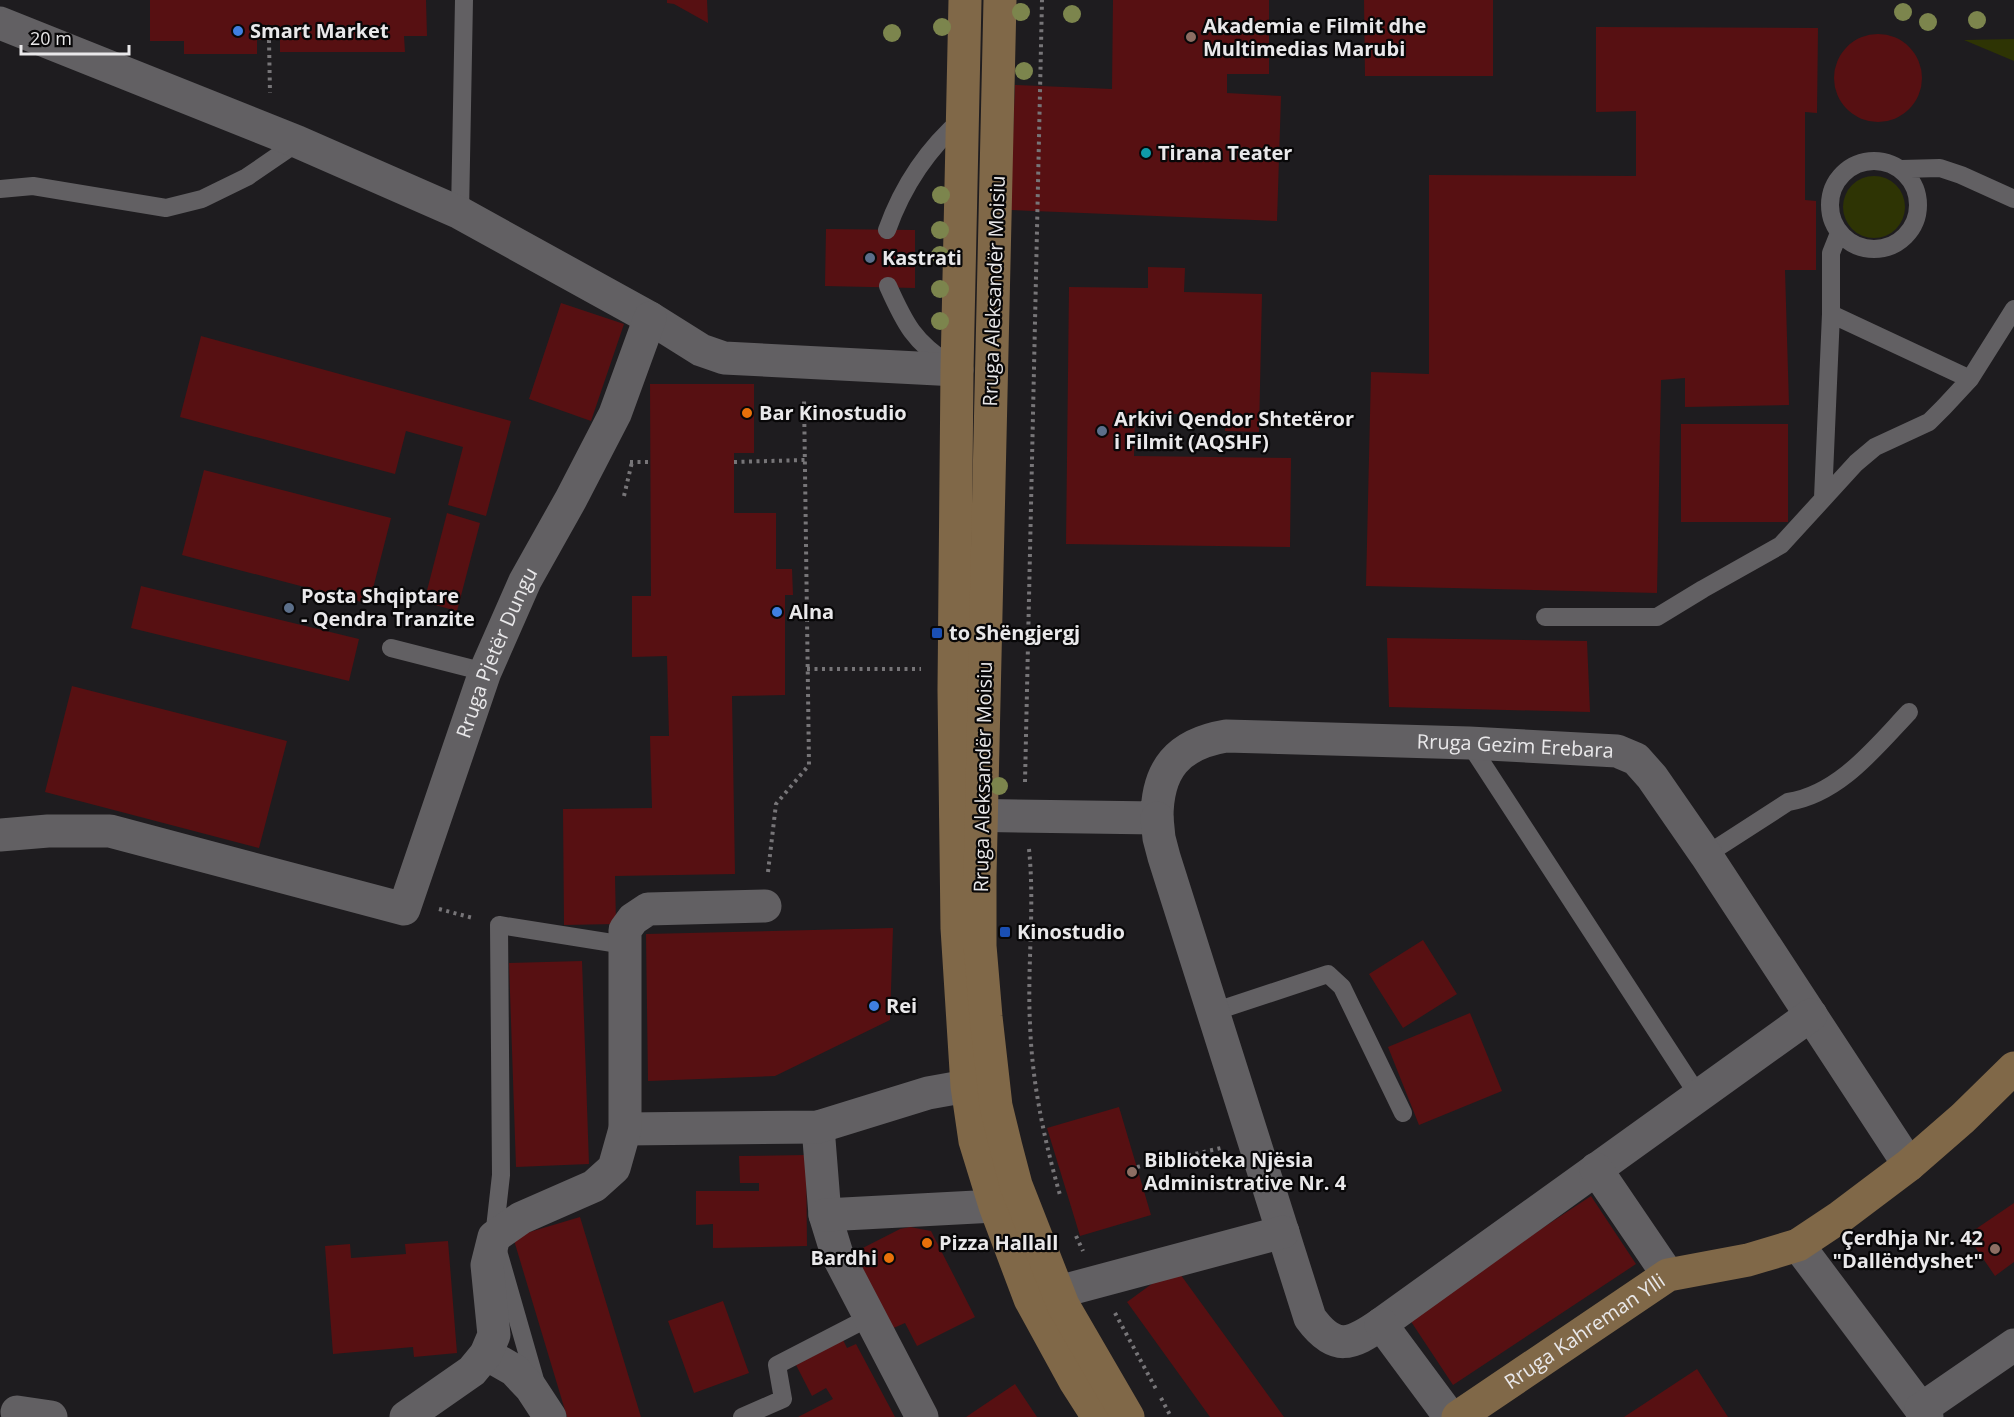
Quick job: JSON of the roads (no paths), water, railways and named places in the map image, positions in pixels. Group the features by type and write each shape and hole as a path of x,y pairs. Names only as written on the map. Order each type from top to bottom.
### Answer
{"main road":[{"name":"Rruga Aleksandër Moisiu","path":"965,0 957,370 954,690 996,1106 1044,1296 1075,1381 1098,1417"},
{"name":"Rruga Aleksandër Moisiu","path":"1000,0 968,815 957,928 967,1086 975,1141 995,1206 1044,1296 1082,1338 1128,1417"},
{"name":"Rruga Kahreman Ylli","path":"1458,1417 1668,1275 1748,1260 1798,1245 1840,1217 1909,1165 1963,1118 2014,1068"}],"street":[{"path":"0,23 298,142 460,213 650,318 701,350 724,358 957,370"},
{"name":"Rruga Pjetër Dungu","path":"0,835 48,831 110,831 404,909 485,672 525,581 615,414 650,318"},
{"name":"Rruga Gezim Erebara","path":"1811,1014 1363,1337 1352,1341 1336,1341 1321,1332 1310,1318 1164,857 1157,818 1157,798 1162,779 1174,761 1186,749 1205,740 1226,736 1469,743 1617,751 1636,759 1652,777 1706,855 1811,1014 1909,1165"},
{"path":"968,815 1157,818"},
{"path":"406,1417 472,1371 486,1354 494,1335 487,1265 494,1237 520,1218 594,1186 615,1168 625,1129 625,930 633,919 648,909 765,906"},
{"path":"625,1129 818,1127 928,1093 967,1086"},
{"path":"818,1127 825,1215 837,1254 922,1417"},
{"path":"1596,1169 1668,1275"},
{"path":"825,1215 995,1206"},
{"path":"1044,1296 1283,1232"},
{"path":"1798,1245 1924,1413 2014,1345"},
{"path":"1381,1324 1450,1417"},
{"path":"486,1354 514,1370 531,1388 546,1410"},
{"path":"17,1412 51,1417"}],"lane":[{"path":"460,213 464,0"},
{"path":"887,230 913,173 940,137 963,118"},
{"path":"0,189 33,186 166,208 202,199 247,177 298,142"},
{"path":"1866,160 1885,161 1901,169 1913,182 1918,197 1918,214 1911,230 1900,241 1884,248 1868,249 1852,243 1839,232 1831,216 1830,198 1836,180 1850,167 1866,160"},
{"path":"1901,169 1940,168 2014,199"},
{"path":"1823,498 1831,314 1831,253 1839,232"},
{"path":"888,286 899,312 913,335 931,353 957,370"},
{"path":"1545,617 1657,617 1703,588 1781,545 1856,463 1875,447 1929,422 1970,379 2014,309"},
{"path":"1831,314 1970,379"},
{"path":"391,648 485,672"},
{"path":"1706,855 1788,802 1803,800 1835,783 1870,754 1909,712"},
{"path":"1469,743 1698,1095"},
{"path":"546,1410 494,1237 501,1175 499,925 625,945"},
{"path":"1213,1012 1328,974 1342,987 1403,1113"},
{"path":"742,1417 783,1399 777,1365 870,1317"}],"place":[{"name":"Smart Market","path":"238,31"},
{"name":"Akademia e Filmit dhe Multimedias Marubi","path":"1191,37"},
{"name":"Tirana Teater","path":"1146,153"},
{"name":"Kastrati","path":"870,258"},
{"name":"Bar Kinostudio","path":"747,413"},
{"name":"Arkivi Qendor Shtetëror i Filmit (AQSHF)","path":"1102,431"},
{"name":"Posta Shqiptare - Qendra Tranzite","path":"289,608"},
{"name":"Alna","path":"777,612"},
{"name":"to Shëngjergj","path":"937,633"},
{"name":"Kinostudio","path":"1005,932"},
{"name":"Rei","path":"874,1006"},
{"name":"Biblioteka Njësia Administrative Nr. 4","path":"1132,1172"},
{"name":"Pizza Hallall","path":"927,1243"},
{"name":"Çerdhja Nr. 42 \"Dallëndyshet\"","path":"1995,1249"},
{"name":"Bardhi","path":"889,1258"}]}
